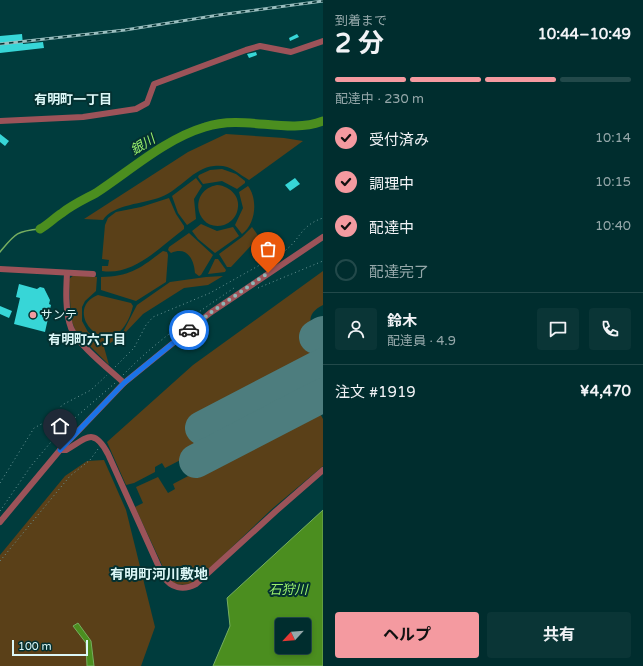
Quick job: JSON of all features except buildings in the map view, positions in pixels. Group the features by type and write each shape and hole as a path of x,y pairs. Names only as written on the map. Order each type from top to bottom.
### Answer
{"street":[{"path":"0,121 66,119 136,109 147,103 154,84 184,72 260,46 291,52 323,41"},
{"path":"0,522 60,450 124,383 210,313 323,237"},
{"path":"0,269 93,274"},
{"path":"67,273 69,320 71,328 83,344 124,383"},
{"path":"60,450 66,450 81,439 87,438 100,441 108,454 163,576 173,586 180,588 191,587 196,584 323,470"}],"path":[{"path":"0,483 34,428 53,418 62,405 91,390 134,348 146,325 153,317 210,293 283,252 306,227 323,218"},
{"path":"257,288 323,261"},
{"path":"0,561 70,476 96,454 100,441"}],"shaded area":[{"path":"226,134 284,138 303,141 249,180 225,166 214,166 206,168 193,175 168,194 161,197 121,208 108,215 103,220 84,219 188,152"},
{"path":"222,169 236,174 245,181 245,183 237,189 222,181 203,184 198,177 199,175 210,170"},
{"path":"196,178 202,186 194,199 196,219 187,225 178,213 172,196"},
{"path":"217,185 231,190 237,198 238,207 234,218 230,222 224,225 215,226 207,223 202,217 198,202 201,195 207,189"},
{"path":"248,186 253,198 254,211 253,218 247,230 242,234 235,225 243,208 239,192"},
{"path":"169,198 176,214 184,226 184,229 156,252 136,265 114,271 102,271 102,266 108,266 109,260 102,259 105,225 108,218 116,212 141,207"},
{"path":"201,224 217,231 233,227 239,236 215,253 198,239 192,231"},
{"path":"252,227 259,237 231,267 227,267 219,254 242,237"},
{"path":"189,233 213,255 199,276 195,273 193,263 189,255 181,251 171,253 168,250 169,247"},
{"path":"163,251 167,252 168,255 166,282 136,301 101,290 101,277 127,273 141,267"},
{"path":"215,259 218,259 226,270 225,272 208,274"},
{"path":"323,271 323,305 313,313 310,322 319,342 323,340 323,382 308,390 310,393 165,468 162,463 155,467 155,472 134,483 126,485 107,442 193,365"},
{"path":"74,275 97,277 96,291 85,301 82,307 82,321 88,332 93,336 109,339 123,332 137,305 170,282 223,276 208,285 184,288 143,314 123,335 104,347 109,365 76,332 71,319 69,279"},
{"path":"98,295 131,303 133,306 125,325 115,335 104,336 94,332 87,323 84,313 87,303"},
{"path":"311,395 316,406 194,470 186,468 188,459"},
{"path":"317,408 323,419 323,466 273,508 195,582 182,585 169,580 135,507 143,503 136,487 158,477 168,493 175,489 173,484"},
{"path":"104,460 126,510 155,627 141,666 0,666 0,555 65,476 87,461"}],"water":[{"name":"石狩川","path":"323,510 323,666 213,666 230,626 227,598"},
{"path":"78,623 91,641 94,666 87,666 86,643 73,626"}],"waterway":[{"name":"銀川","path":"40,229 66,210 96,193 162,147 190,132 220,124 250,123 295,126 309,125 323,121"},
{"name":"銀川","path":"0,252 17,234 40,229"}],"runway":[{"path":"316,337 323,333"},
{"path":"202,428 323,365"},
{"path":"196,461 323,395"}],"railway":[{"path":"0,44 125,30 219,15 323,1"}],"way so far":[{"path":"189,330 244,288 268,273"}],"place":[{"name":"サンテ","path":"33,315"}],"district":[{"name":"有明町一丁目","path":"73,100"},
{"name":"有明町六丁目","path":"87,340"},
{"name":"有明町河川敷地","path":"159,574"}],"route":[{"path":"60,450 124,383 189,330"}]}
